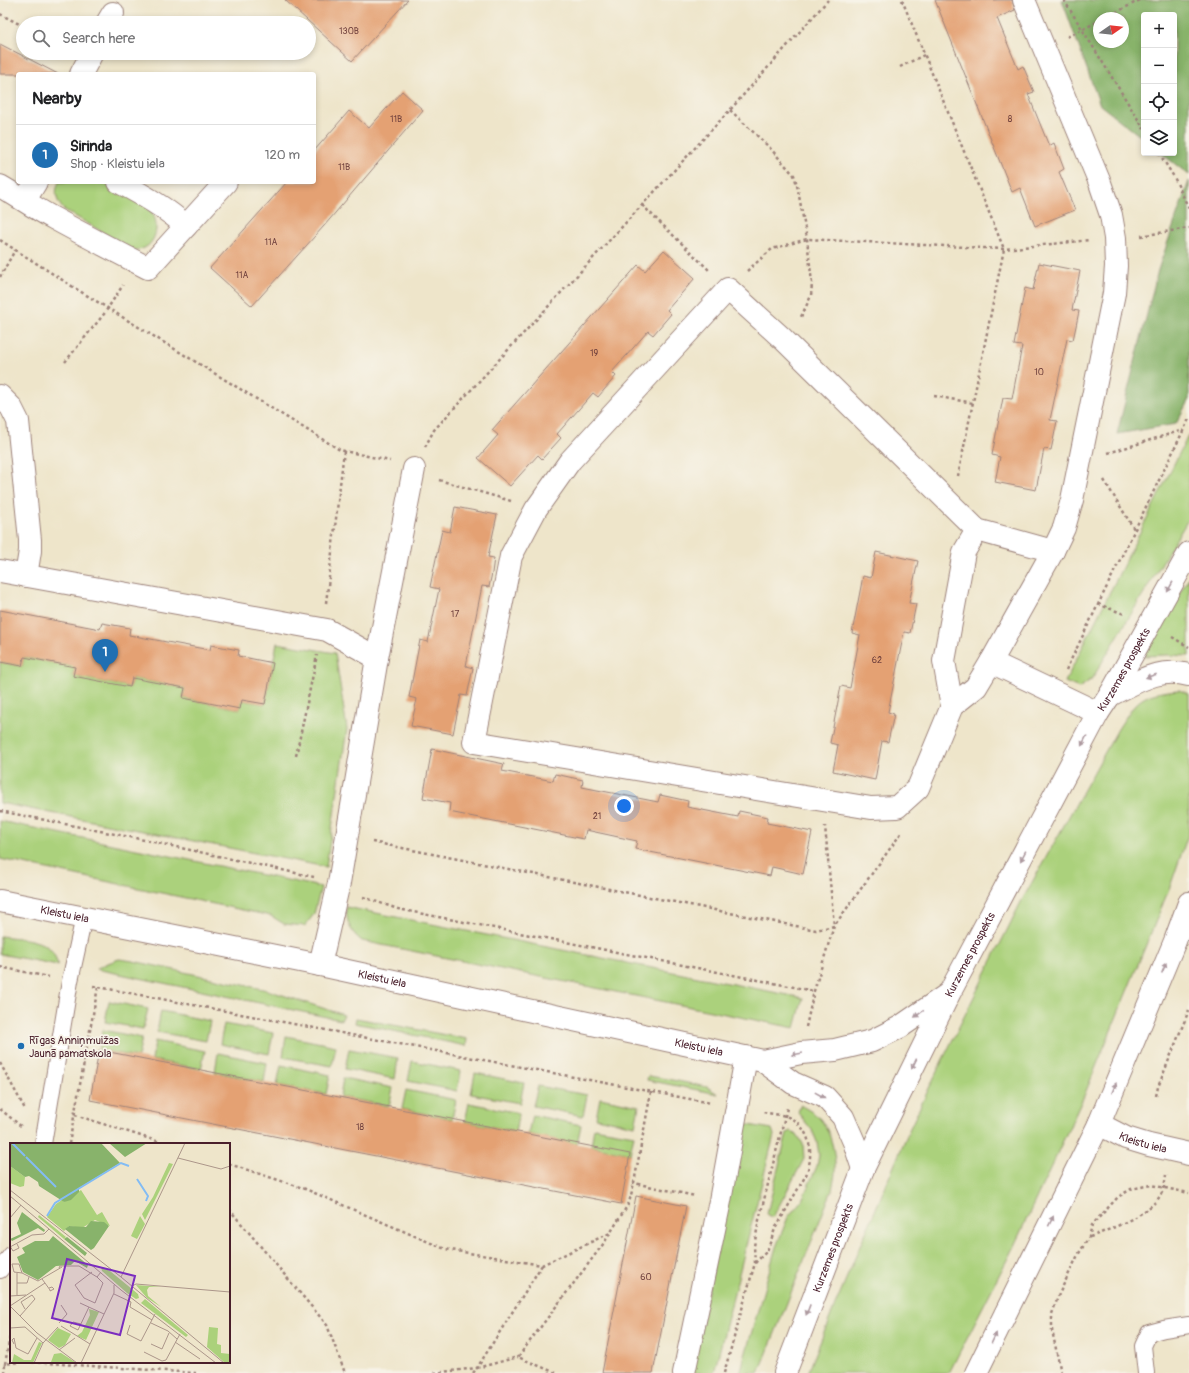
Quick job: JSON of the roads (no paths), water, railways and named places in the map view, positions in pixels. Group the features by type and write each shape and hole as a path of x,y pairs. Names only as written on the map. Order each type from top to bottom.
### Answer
{"street":[{"path":"1024,0 1100,183 1111,215 1115,238 1116,266 1114,293 1069,512 1064,528 1053,550 976,687 952,706 918,788 897,807 871,808 474,742 510,556 536,509 570,461 728,289 783,339 978,530 1053,550"},
{"path":"82,72 88,60"},
{"path":"123,184 155,202 186,226"},
{"path":"0,186 30,191 37,209 148,268 224,184"},
{"path":"0,396 11,407 18,421 30,540 30,551 26,576"},
{"path":"320,965 339,883 377,658 414,469"},
{"path":"952,706 944,661 964,552 978,530"},
{"name":"Kurzemes prospekts","path":"785,1373 863,1169 950,992 1098,713 1110,695 1189,553"},
{"path":"0,571 327,630 377,658"},
{"path":"991,662 1098,713"},
{"path":"1110,695 1151,675 1169,672 1189,675"},
{"name":"Kleistu iela","path":"0,900 320,965 755,1059 835,1050 872,1041 900,1027 950,992"},
{"path":"978,1372 1099,1124 1175,941 1189,903"},
{"path":"684,1373 720,1201 737,1107 755,1059"},
{"name":"Kleistu iela","path":"755,1059 793,1083 826,1097 843,1117 854,1142 863,1169"},
{"name":"Kleistu iela","path":"1099,1124 1126,1138 1189,1154"}],"lane":[{"path":"43,1143 70,981 84,917"},
{"path":"0,1270 10,1256"},
{"path":"1146,1373 1143,1346 1149,1333 1189,1325"}],"place":[{"name":"Sirinda","path":"105,672"},
{"name":"Rīgas Anniņmuižas Jaunā pamatskola","path":"21,1046"}]}
